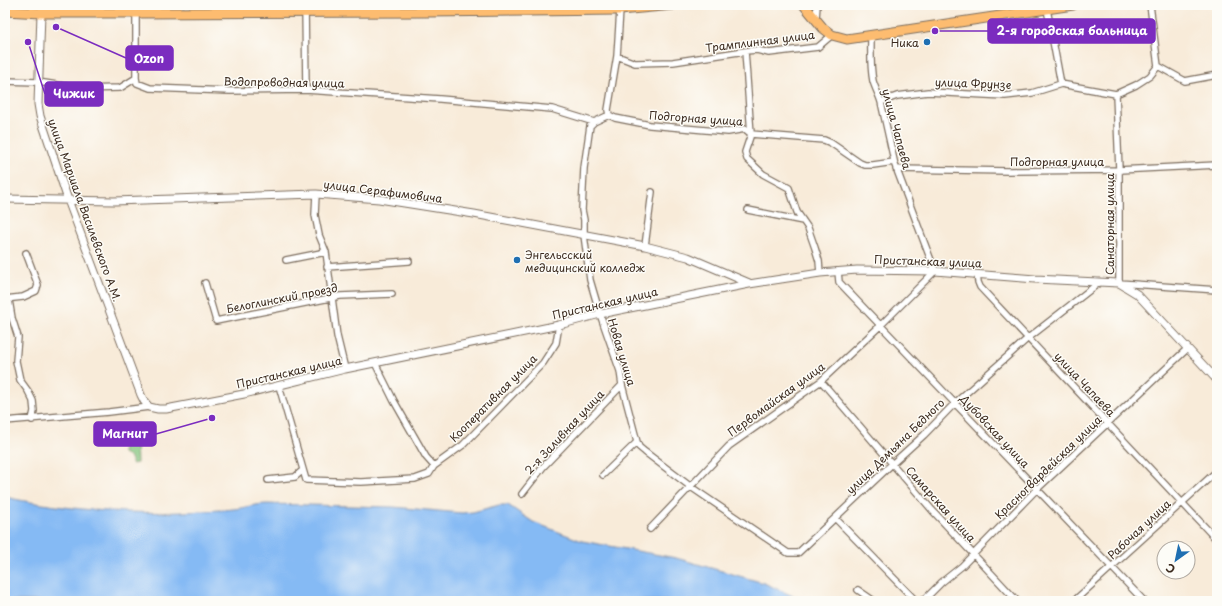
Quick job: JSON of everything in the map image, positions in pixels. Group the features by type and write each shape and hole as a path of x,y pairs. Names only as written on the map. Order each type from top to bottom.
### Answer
{"main road":[{"path":"5,11 41,13 136,9 493,8 620,10 673,5"},
{"path":"804,5 823,28 832,36 847,39 1073,5"}],"street":[{"path":"816,19 817,5"},
{"path":"1116,94 1145,79 1155,71 1158,66 1150,5"},
{"path":"5,81 38,82 82,89 120,88 136,78 136,9"},
{"path":"305,9 306,90"},
{"path":"1047,9 1061,84"},
{"path":"594,122 609,115 608,110 617,56 620,10"},
{"name":"улица Маршала Василевского А.М.","path":"41,13 38,82 38,104 40,116 68,200 144,401 149,407"},
{"name":"улица Чапаева","path":"871,35 871,71 881,102 894,162 935,271"},
{"name":"Трамплинная улица","path":"617,56 635,63 673,62 757,50 770,53 818,47 832,36"},
{"path":"745,51 751,134 745,152 747,159 763,174 789,188 797,212 808,228 820,266 820,273"},
{"path":"1158,66 1185,81 1217,75"},
{"name":"Водопроводная улица","path":"136,78 137,83 150,88 230,91 306,90 440,99 552,109 594,122"},
{"name":"улица Фрунзе","path":"881,102 897,96 928,92 1011,95 1032,93 1061,84 1116,94"},
{"name":"Санаторная улица","path":"1116,94 1119,283"},
{"name":"Подгорная улица","path":"609,115 615,118 650,125 728,132 745,129 751,134 824,140 831,142 865,165 894,162"},
{"name":"Новая улица","path":"594,122 590,126 584,168 582,210 590,280 620,371 622,385 637,442 645,452 691,487 788,553 798,553"},
{"name":"Подгорная улица","path":"896,169 1008,171 1118,170 1217,165"},
{"path":"645,246 652,192"},
{"path":"316,194 315,215 319,235 326,252 337,336 345,369"},
{"name":"улица Серафимовича","path":"5,199 114,200 316,194 379,200 426,206 645,246 688,257 749,284"},
{"path":"748,210 803,221"},
{"path":"286,260 326,252"},
{"path":"26,253 38,285 36,291 23,297 7,300 18,337 16,360 20,380 33,401 34,411 32,420"},
{"path":"327,267 409,261"},
{"name":"Пристанская улица","path":"5,421 32,420 149,407 158,410 166,409 279,386 345,369 600,314 749,284 838,271 935,271 1035,279 1101,281 1217,290"},
{"name":"Дубовская улица","path":"838,271 839,282 1036,490 1144,601"},
{"name":"Первомайская улица","path":"650,529 728,446 821,381 881,325 935,271"},
{"name":"улица Чапаева","path":"977,274 980,287 1027,339 1217,540"},
{"name":"улица Демьяна Бедного","path":"798,553 924,435 955,403 1027,339 1087,290 1101,281"},
{"name":"Белоглинский проезд","path":"205,283 216,321 340,296 392,294"},
{"path":"1119,283 1136,294 1217,380"},
{"name":"Кооперативная улица","path":"303,470 306,480 361,482 415,479 429,474 434,466 463,445 543,363 556,343 559,324"},
{"name":"Красногвардейская улица","path":"923,601 942,582 962,566 1036,490 1187,349"},
{"path":"375,363 426,457 434,466"},
{"name":"Самарская улица","path":"821,381 892,464 1017,601"},
{"name":"2-я Заливная улица","path":"522,494 543,467 622,385"},
{"path":"268,480 295,477 303,470 279,386"},
{"path":"603,475 637,442"},
{"name":"Рабочая улица","path":"1074,601 1217,471"},
{"path":"835,518 916,601"},
{"path":"858,590 874,601"}],"green space":[{"path":"136,440 137,463 132,464 132,459 123,453 122,441"}],"water":[{"path":"5,497 79,509 130,512 227,510 267,504 393,507 462,513 473,512 499,505 508,505 533,522 582,541 676,558 764,583 804,601 5,601"}],"place":[{"name":"Ozon","path":"56,27"},
{"name":"2-я городская больница","path":"935,31"},
{"name":"Чижик","path":"28,42"},
{"name":"Ника","path":"927,42"},
{"name":"Энгельсский медицинский колледж","path":"517,260"},
{"name":"Магнит","path":"212,418"}]}
